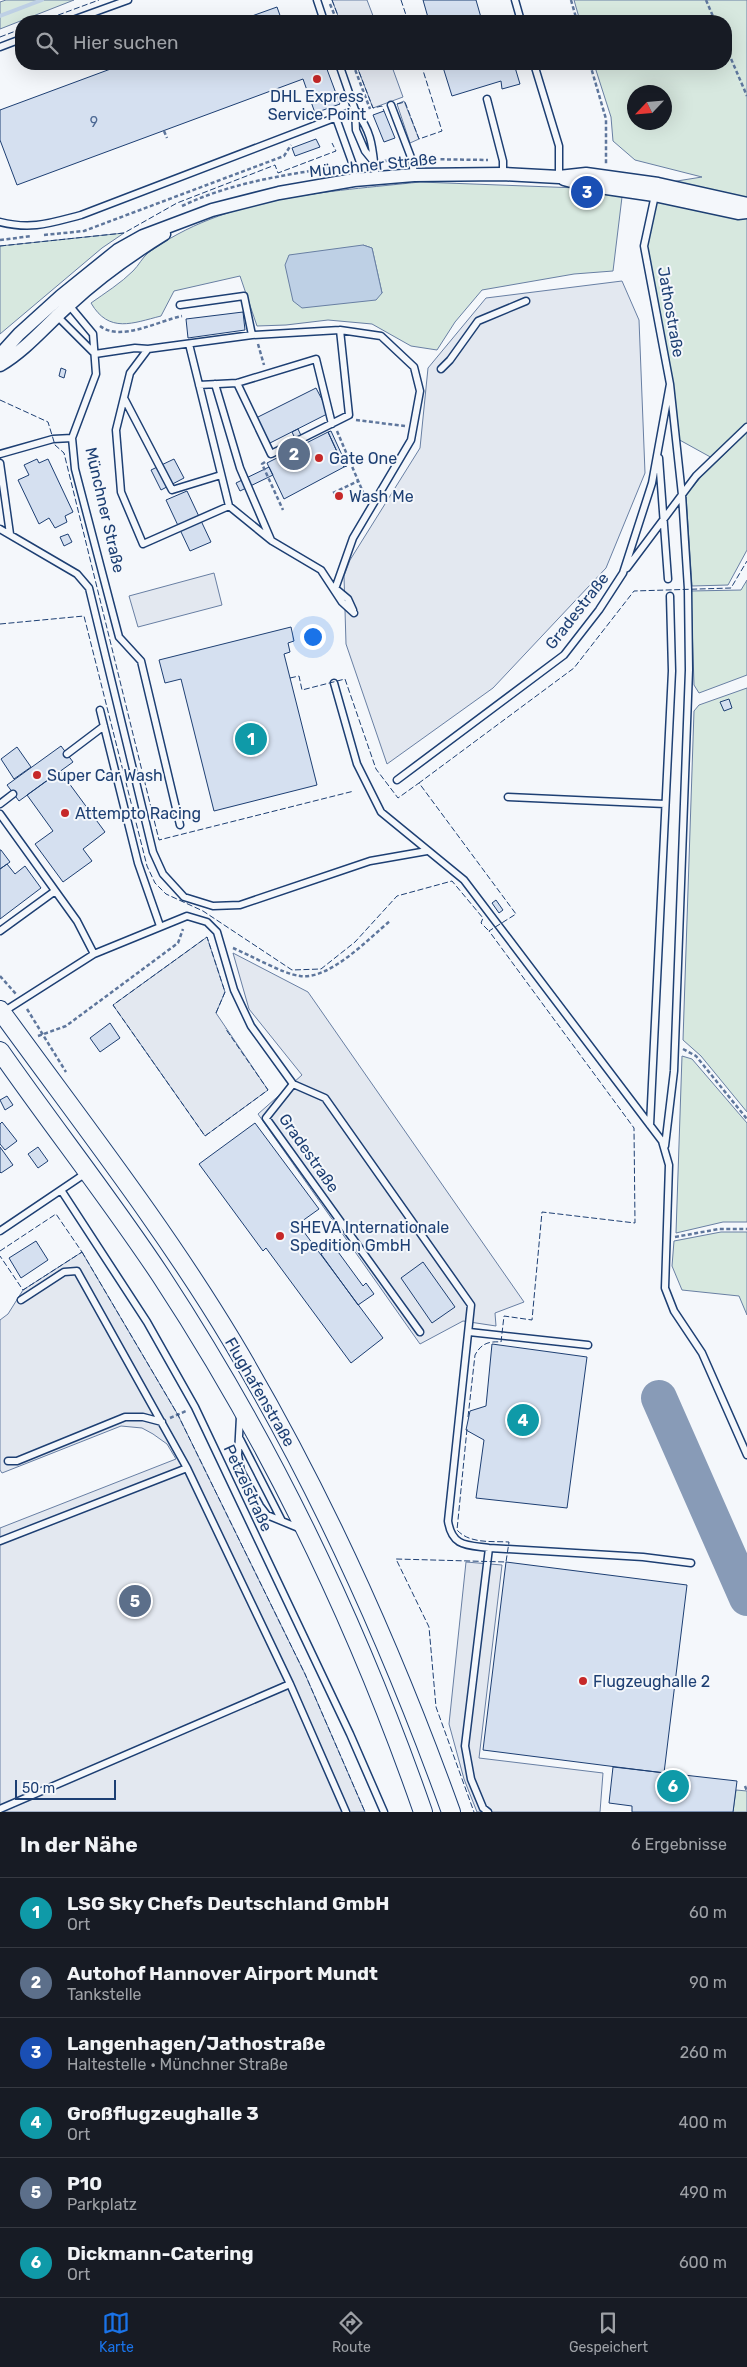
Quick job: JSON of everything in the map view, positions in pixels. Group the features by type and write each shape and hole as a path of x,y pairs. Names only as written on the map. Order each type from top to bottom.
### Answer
{"main road":[{"name":"Flughafenstraße","path":"1,1013 182,1262 265,1398 306,1475 370,1606 398,1671 451,1812"},
{"name":"Flughafenstraße","path":"0,1051 88,1171 161,1277 240,1408 305,1530 381,1696 423,1812"}],"street":[{"name":"Münchner Straße","path":"0,355 65,300 195,216 254,198 354,180 503,167 559,177 586,174 606,175 738,213 747,212"},
{"name":"Münchner Straße","path":"656,190 747,204"},
{"name":"Münchner Straße","path":"0,365 28,343 53,312"}],"lane":[{"path":"87,15 128,0"},
{"path":"317,0 322,15"},
{"path":"515,0 520,15"},
{"path":"0,47 15,41"},
{"path":"341,70 355,110 356,130 365,151 374,162"},
{"path":"536,70 559,146 559,177"},
{"path":"487,99 503,167"},
{"path":"391,105 412,160 414,175"},
{"path":"0,222 21,227 48,224 81,215 355,110"},
{"path":"355,110 366,124 374,149 376,178"},
{"path":"336,118 353,165 354,180"},
{"name":"Jathostraße","path":"656,190 644,246 670,384 659,446"},
{"path":"180,305 244,296 254,335"},
{"name":"Münchner Straße","path":"65,300 93,334 95,354 96,374 72,438 75,469 119,637 141,661 180,825"},
{"path":"441,369 450,360 478,321 526,301"},
{"path":"53,312 95,354 254,335 340,330 382,336 414,367 420,391 411,440 353,538 335,589 321,570 272,542 229,506 189,344"},
{"path":"237,383 271,454 349,415 340,330"},
{"path":"148,349 130,372 116,430 121,492 143,544 229,506"},
{"path":"199,385 237,383 316,359 333,423"},
{"path":"215,384 240,468 272,542"},
{"path":"670,384 682,495 688,589 689,670 676,1045 665,1147 669,1165 665,1288 668,1299 702,1353 747,1454"},
{"path":"124,398 172,490 221,475"},
{"path":"623,573 696,476 747,427"},
{"path":"0,454 53,439 72,438"},
{"path":"659,446 668,579"},
{"name":"Gradestraße","path":"398,780 564,655 599,610 623,573 652,483 659,446"},
{"path":"0,463 10,534"},
{"path":"0,529 77,574 89,588 153,852 163,874 184,897 213,906 240,905 370,861 427,851"},
{"path":"650,1125 672,671 670,596"},
{"path":"334,683 357,764 380,812 464,880 665,1147"},
{"path":"100,710 138,863 160,926"},
{"path":"67,754 104,726"},
{"path":"0,804 14,794"},
{"path":"508,798 665,804"},
{"path":"0,814 77,921 94,954"},
{"path":"0,931 55,891"},
{"path":"1,1013 94,954 187,916 207,922 217,932 234,990 251,1026 293,1084 325,1098 471,1305 448,1521 450,1532 457,1542 489,1548 643,1556 691,1563"},
{"name":"Gradestraße","path":"293,1084 266,1118 420,1332"},
{"path":"0,1231 88,1171"},
{"name":"Petzelstraße","path":"61,1190 147,1322 194,1407 350,1734 384,1812"},
{"path":"21,1300 64,1272 77,1271 187,1468 290,1684 346,1812"},
{"path":"469,1332 588,1345"},
{"path":"240,1408 238,1455 241,1471 267,1515 305,1530"},
{"path":"8,1461 17,1460 124,1417 162,1422"},
{"path":"239,1438 282,1521"},
{"path":"0,1541 187,1468"},
{"path":"488,1812 483,1808 471,1779 465,1746 489,1548"},
{"path":"0,1809 290,1684"}],"path":[{"path":"328,0 334,15"},
{"path":"571,0 575,15"},
{"path":"706,0 712,15"},
{"path":"732,61 747,96"},
{"path":"355,70 370,109"},
{"path":"592,70 606,119 606,166 597,166"},
{"path":"164,131 166,138"},
{"path":"0,240 84,231 284,156 291,145 297,142"},
{"path":"374,162 444,158 503,167"},
{"path":"180,207 232,187 283,176 353,165"},
{"path":"98,325 105,330 123,333 163,320 190,314"},
{"path":"254,335 266,372"},
{"path":"350,419 413,428"},
{"path":"333,423 371,509"},
{"path":"270,460 262,464 283,510"},
{"path":"332,493 358,481"},
{"path":"43,1033 66,1026 178,943 187,916"},
{"path":"221,944 300,976 320,974 333,968 390,921"},
{"path":"676,1045 696,1056 747,1119"},
{"path":"666,1240 720,1229 747,1229"},
{"path":"162,1422 194,1407"},
{"path":"745,1786 747,1791"}],"shaded area":[{"path":"6,0 74,0 36,15 15,15 15,23 0,29 0,2"},
{"path":"332,0 367,0 373,15 338,15"},
{"path":"574,0 747,0 747,427 714,459 676,438 644,246 658,184 702,177 635,160 613,141 611,117 596,70 732,70 732,15 578,15"},
{"path":"358,70 393,70 403,97 373,108"},
{"path":"404,101 419,139 410,143 397,104"},
{"path":"420,182 578,188 622,197 613,271 574,274 482,290 455,322 437,350 411,346 372,324 328,320 257,326 240,276 174,291 161,316 131,323 114,323 106,319 98,313 91,303 113,288 135,269 148,253 178,234 210,219 278,200 350,189","holes":["363,245 372,248 382,293"]},
{"path":"124,233 102,248 0,334 0,246"},
{"path":"622,281 639,320 645,473 606,568 493,688 387,764 346,644 344,576 350,560 420,448 428,368 486,298"},
{"path":"747,432 747,550 728,585 692,586 686,495 700,478"},
{"path":"214,573 222,605 138,627 129,596"},
{"path":"747,580 747,675 699,693 694,685 691,591 741,590"},
{"path":"747,688 747,1112 701,1056 683,1040 694,711 699,705"},
{"path":"207,937 225,992 216,1013 268,1090 205,1136 113,1005"},
{"path":"233,953 308,992 524,1302 495,1313 496,1326 463,1321 420,1344 258,1114 302,1075 249,1009"},
{"path":"682,1056 692,1059 747,1123 747,1222 723,1222 676,1233"},
{"path":"721,1232 747,1232 747,1315 739,1296 682,1290 672,1266 674,1241"},
{"path":"82,1252 178,1415 305,1674 365,1812 0,1812 0,1528 176,1459 167,1444 153,1434 142,1428 121,1426 2,1473 0,1470 0,1320 8,1314 23,1290"},
{"path":"466,1562 502,1565 479,1758 603,1773 600,1812 477,1812 464,1779 449,1724"},
{"path":"736,1790 747,1791 747,1812 733,1812"}],"water":[{"path":"363,245 372,248 382,293 376,300 302,308 293,301 285,265 289,255"}],"building":[{"path":"423,0 476,0 480,15 427,15"},
{"path":"277,7 280,15 255,15"},
{"path":"108,70 327,70 340,104 315,113 303,79 17,185 0,140 0,110"},
{"path":"444,70 516,70 520,84 502,89 501,81 452,96"},
{"path":"384,111 395,138 384,142 373,115"},
{"path":"316,139 320,147 295,156 292,148"},
{"path":"243,312 245,330 188,338 186,319"},
{"path":"61,368 66,370 64,378 59,376"},
{"path":"316,388 329,413 270,443 256,418"},
{"path":"298,429 305,444 299,447 292,432"},
{"path":"331,431 347,466 344,467 328,432"},
{"path":"328,432 344,467 284,499 267,463"},
{"path":"37,459 39,463 48,459 73,512 65,516 67,522 55,528 49,518 39,524 18,480 29,475 24,465"},
{"path":"174,459 184,478 161,490 151,470"},
{"path":"269,467 273,475 240,491 236,483"},
{"path":"187,491 211,542 190,551 166,500"},
{"path":"68,534 72,542 64,546 60,537"},
{"path":"291,627 294,641 288,643 290,652 284,654 317,785 214,811 181,679 165,683 159,660"},
{"path":"729,699 732,708 724,711 720,702"},
{"name":"Super Car Wash","path":"61,746 73,762 19,801 7,785"},
{"path":"17,747 31,767 14,779 1,759"},
{"name":"Attempto Racing","path":"60,771 105,832 83,849 92,861 63,882 35,844 53,831 27,795"},
{"path":"0,850 10,862 0,869"},
{"path":"7,864 15,874 25,866 41,888 0,919 0,869"},
{"path":"496,900 503,910 499,913 492,903"},
{"path":"110,1023 120,1038 100,1052 90,1038"},
{"path":"7,1096 13,1105 5,1110 0,1100"},
{"path":"2,1122 17,1141 5,1150 0,1144 0,1124"},
{"name":"SHEVA Internationale Spedition GmbH","path":"255,1123 319,1209 298,1224 383,1338 351,1363 266,1248 263,1251 199,1164"},
{"path":"0,1147 13,1165 1,1173 0,1172"},
{"path":"38,1147 48,1161 38,1168 28,1154"},
{"path":"36,1241 48,1260 21,1278 9,1258"},
{"path":"333,1245 363,1286 366,1283 374,1294 358,1305 321,1254"},
{"path":"423,1262 455,1307 432,1323 401,1278"},
{"path":"492,1344 587,1357 567,1508 476,1498 484,1440 466,1430 470,1411 486,1406"},
{"name":"Flugzeughalle 2","path":"506,1562 687,1585 664,1773 483,1750"},
{"path":"613,1767 737,1781 733,1812 632,1812 632,1806 609,1803"}],"waterway":[{"path":"0,16 42,0"}],"taxiway":[{"path":"659,1398 747,1598"}],"fence":[{"path":"58,15 99,0"},
{"path":"332,0 338,15"},
{"path":"401,0 406,15"},
{"path":"0,37 15,31"},
{"path":"358,70 373,108 382,106 384,111"},
{"path":"397,104 405,102 419,139 442,131 423,70"},
{"path":"0,246 124,233 177,203 275,165 278,173 336,151 332,143"},
{"path":"0,400 48,422 55,445 64,453 159,840 354,791"},
{"path":"468,1417 477,1351 485,1344 501,1342 504,1316 532,1320 542,1212 635,1223 634,1128 489,931 516,914 419,783 574,668 634,591 731,588 747,561"},
{"path":"0,624 84,616 147,866 155,883 166,894 203,911 292,970 321,969 355,942 397,896 452,881 483,918 481,923 489,931"},
{"path":"290,678 299,676 302,690 345,679 376,769 398,798 419,783"},
{"path":"216,1013 225,992 207,937 113,1005 205,1136 268,1090 225,1028"},
{"path":"0,1251 56,1214 82,1252 23,1290 0,1256"},
{"path":"82,1252 178,1415 305,1674 365,1812"},
{"path":"467,1429 457,1530 474,1540 509,1542 506,1562 396,1559 429,1627 436,1707 474,1812"}],"place":[{"name":"DHL Express Service Point","path":"317,79"},
{"name":"Langenhagen/Jathostraße","path":"587,192"},
{"name":"Autohof Hannover Airport Mundt","path":"294,454"},
{"name":"Gate One","path":"319,458"},
{"name":"Wash Me","path":"339,496"},
{"name":"LSG Sky Chefs Deutschland GmbH","path":"251,739"},
{"name":"Super Car Wash","path":"37,775"},
{"name":"Attempto Racing","path":"65,813"},
{"name":"SHEVA Internationale Spedition GmbH","path":"280,1236"},
{"name":"Großflugzeughalle 3","path":"523,1420"},
{"name":"P10","path":"135,1601"},
{"name":"Flugzeughalle 2","path":"583,1681"},
{"name":"Dickmann-Catering","path":"673,1786"}]}
